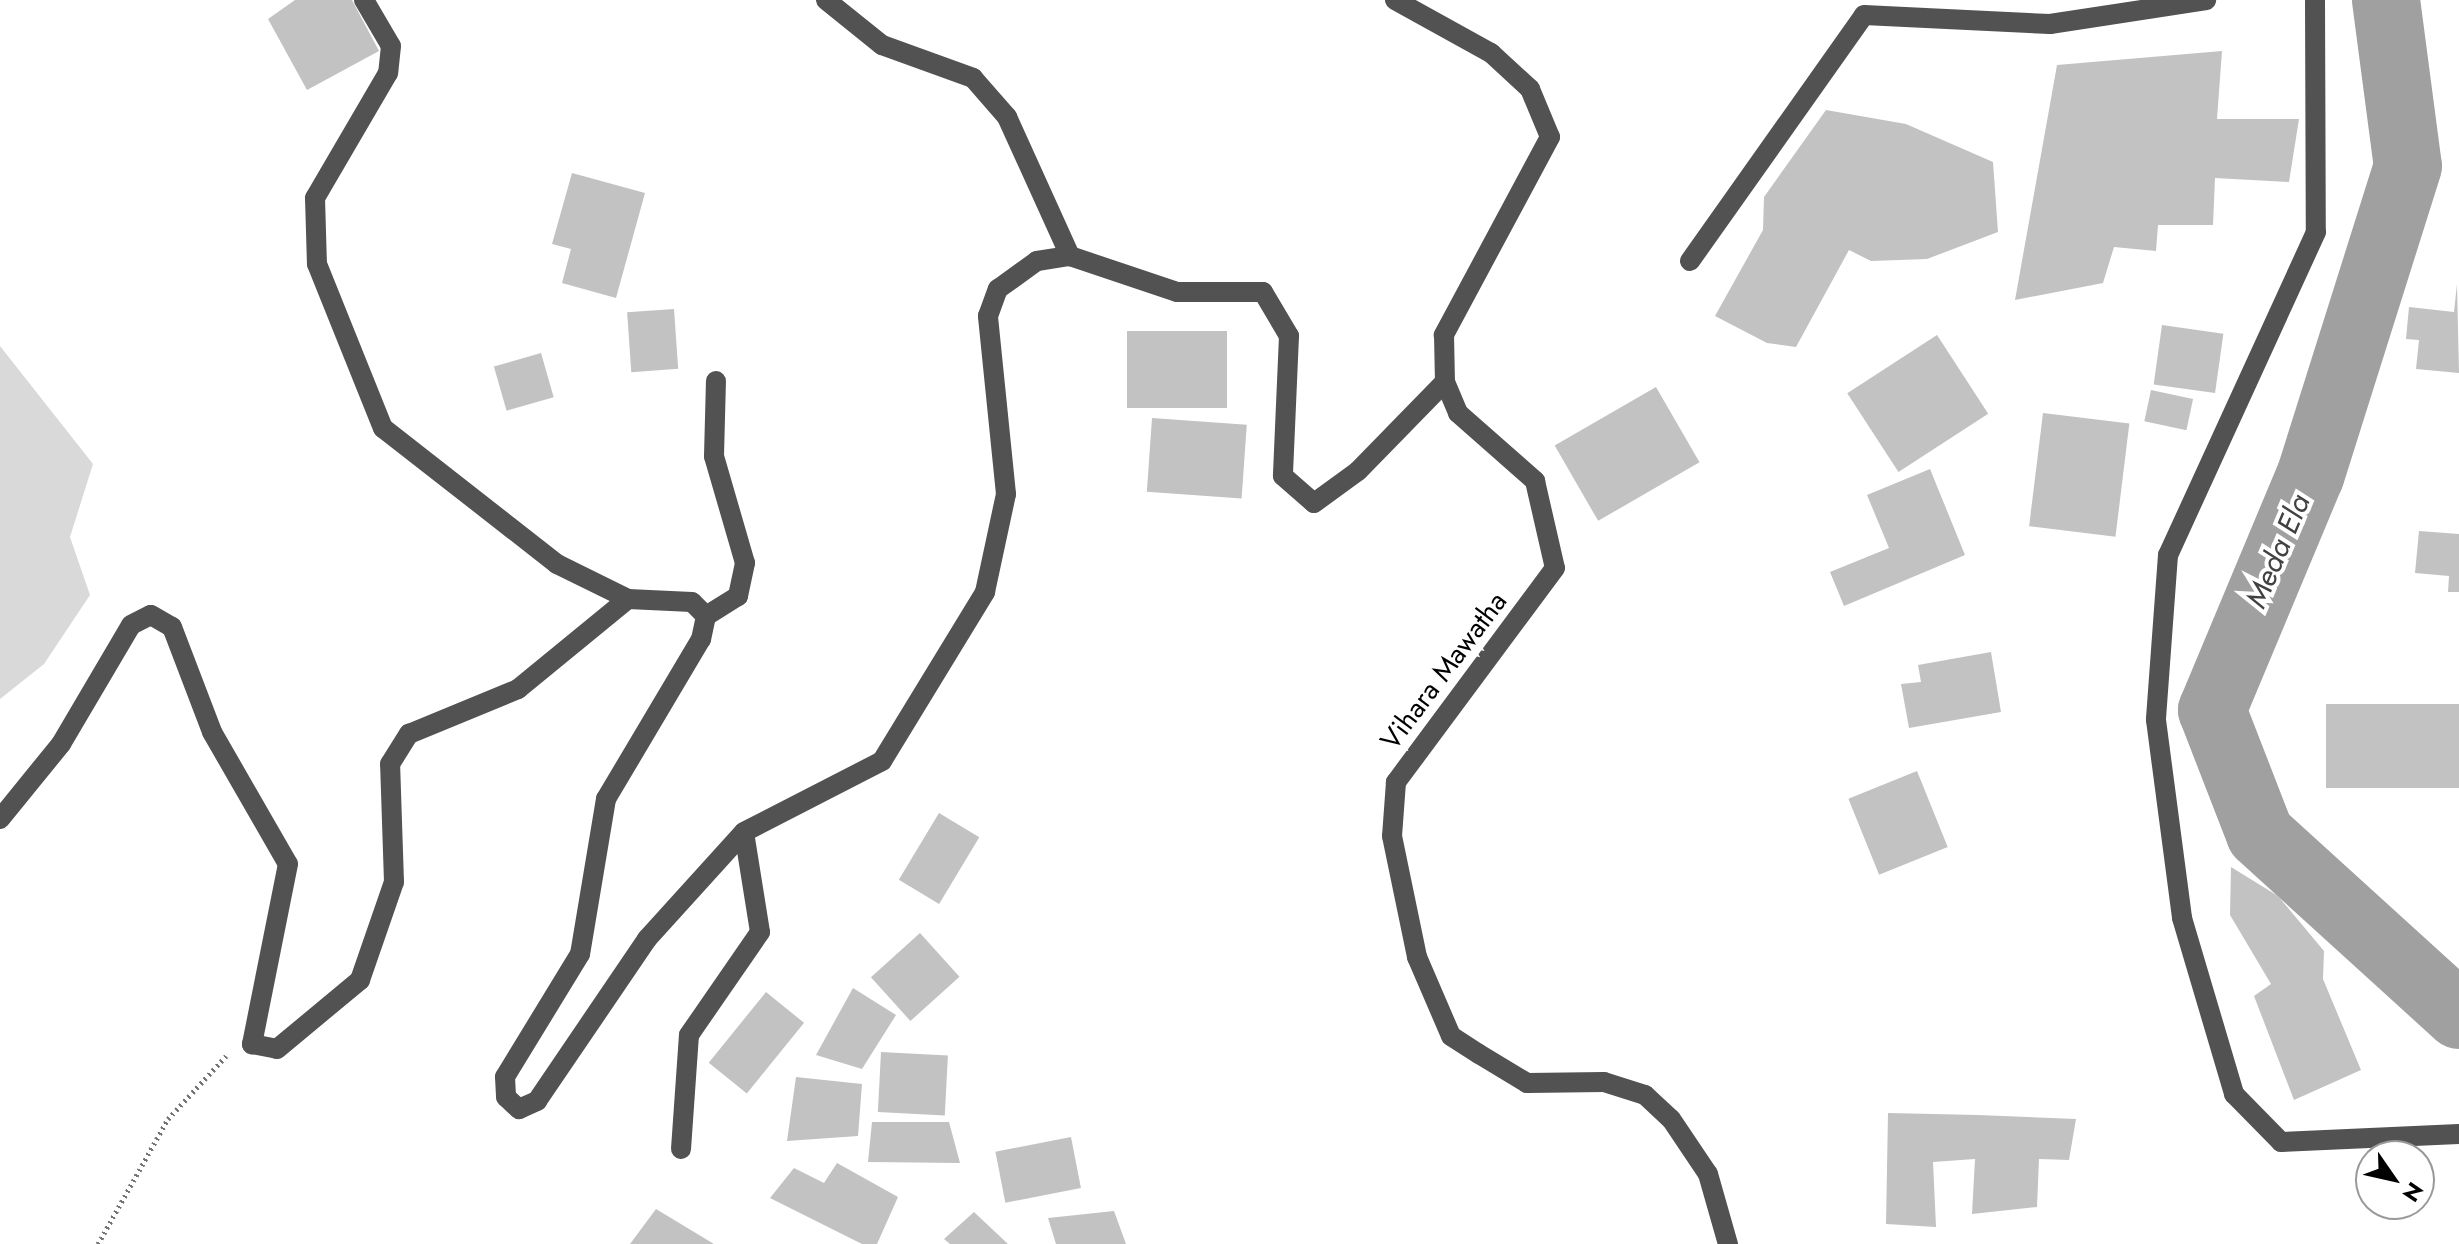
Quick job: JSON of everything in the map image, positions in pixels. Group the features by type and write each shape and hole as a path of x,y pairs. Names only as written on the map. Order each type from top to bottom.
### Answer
{"street":[{"path":"364,0 391,46 388,73 315,198 317,264 383,428 557,564 628,599 692,602 706,616"},
{"path":"826,0 882,45 973,78 1007,117 1070,256"},
{"path":"716,381 714,456 745,563 738,596 706,616 701,639 628,754 606,799 580,954 505,1077 506,1097 519,1109 537,1101 647,939 744,832 882,761 985,592 1006,494 988,316 998,289 1037,261 1070,256 1177,292 1263,292 1289,336 1283,476 1314,503 1358,471 1445,382 1444,335 1550,137 1530,89 1491,53 1396,0"},
{"path":"1690,261 1860,8 2050,24 2206,0"},
{"path":"2315,0 2316,232 2168,555 2156,720 2182,918 2234,1094 2281,1142 2459,1134"},
{"name":"Vihara Mawatha","path":"1445,382 1458,413 1535,481 1555,568 1396,782 1392,836 1417,957 1451,1036 1479,1054 1527,1083 1604,1082 1645,1095 1671,1119 1708,1174 1728,1244"},
{"path":"0,819 61,744 131,625 151,615 172,627 212,732 288,864 252,1044 277,1049 360,980 394,882 390,764 409,734 518,689 628,599"},
{"path":"681,1149 689,1035 760,932 744,832"}],"path":[{"path":"98,1244 168,1119 219,1060 252,1044"}],"shaded area":[{"path":"0,346 93,464 70,537 90,595 44,664 0,699"}],"building":[{"path":"295,0 352,0 379,51 307,90 268,19"},
{"path":"2222,51 2217,119 2299,119 2289,182 2215,178 2213,225 2158,225 2156,251 2114,247 2103,283 2015,300 2057,65"},
{"path":"1826,110 1906,124 1993,162 1998,232 1927,259 1871,261 1849,250 1796,347 1767,343 1715,316 1763,230 1764,197"},
{"path":"572,173 645,193 616,298 562,283 571,249 552,244"},
{"path":"2457,284 2459,373 2416,369 2419,340 2406,339 2409,307 2454,312"},
{"path":"674,309 678,369 631,372 627,312"},
{"path":"2162,325 2223,334 2215,393 2154,384"},
{"path":"1127,331 1227,331 1227,408 1127,408"},
{"path":"1937,335 1988,414 1898,472 1847,393"},
{"path":"541,353 554,397 507,411 494,367"},
{"path":"1656,387 1700,462 1598,521 1555,446"},
{"path":"2151,390 2193,399 2186,430 2144,421"},
{"path":"2043,413 2129,424 2115,537 2029,526"},
{"path":"1152,418 1247,425 1242,498 1147,492"},
{"path":"1930,469 1965,555 1844,606 1830,572 1889,548 1867,495"},
{"path":"2419,531 2459,534 2459,592 2448,592 2449,576 2415,573"},
{"path":"1991,652 2001,712 1909,728 1901,684 1921,682 1918,665"},
{"path":"2326,704 2459,704 2459,788 2326,788"},
{"path":"1917,771 1948,847 1879,875 1848,799"},
{"path":"939,813 979,837 939,904 899,880"},
{"path":"2231,867 2278,896 2324,951 2323,979 2361,1070 2294,1100 2254,996 2271,984 2230,915"},
{"path":"920,933 959,977 910,1021 871,977"},
{"path":"853,988 896,1015 862,1069 816,1055"},
{"path":"766,992 804,1023 747,1094 709,1063"},
{"path":"881,1052 948,1056 945,1115 878,1112"},
{"path":"796,1077 862,1084 858,1136 787,1141"},
{"path":"1888,1113 2076,1119 2069,1160 2039,1159 2037,1207 1972,1214 1975,1159 1933,1162 1936,1227 1886,1224"},
{"path":"872,1122 949,1122 960,1163 868,1162"},
{"path":"1071,1137 1081,1188 1005,1203 995,1152"},
{"path":"837,1163 898,1197 877,1244 862,1244 770,1198 794,1168 824,1183"},
{"path":"656,1209 714,1244 630,1244"},
{"path":"1114,1211 1126,1244 1056,1244 1048,1218"},
{"path":"974,1212 1008,1244 950,1244 944,1239"}],"waterway":[{"name":"Meda Ela","path":"2386,0 2408,166 2310,476 2212,710 2260,834 2459,1015"}]}
